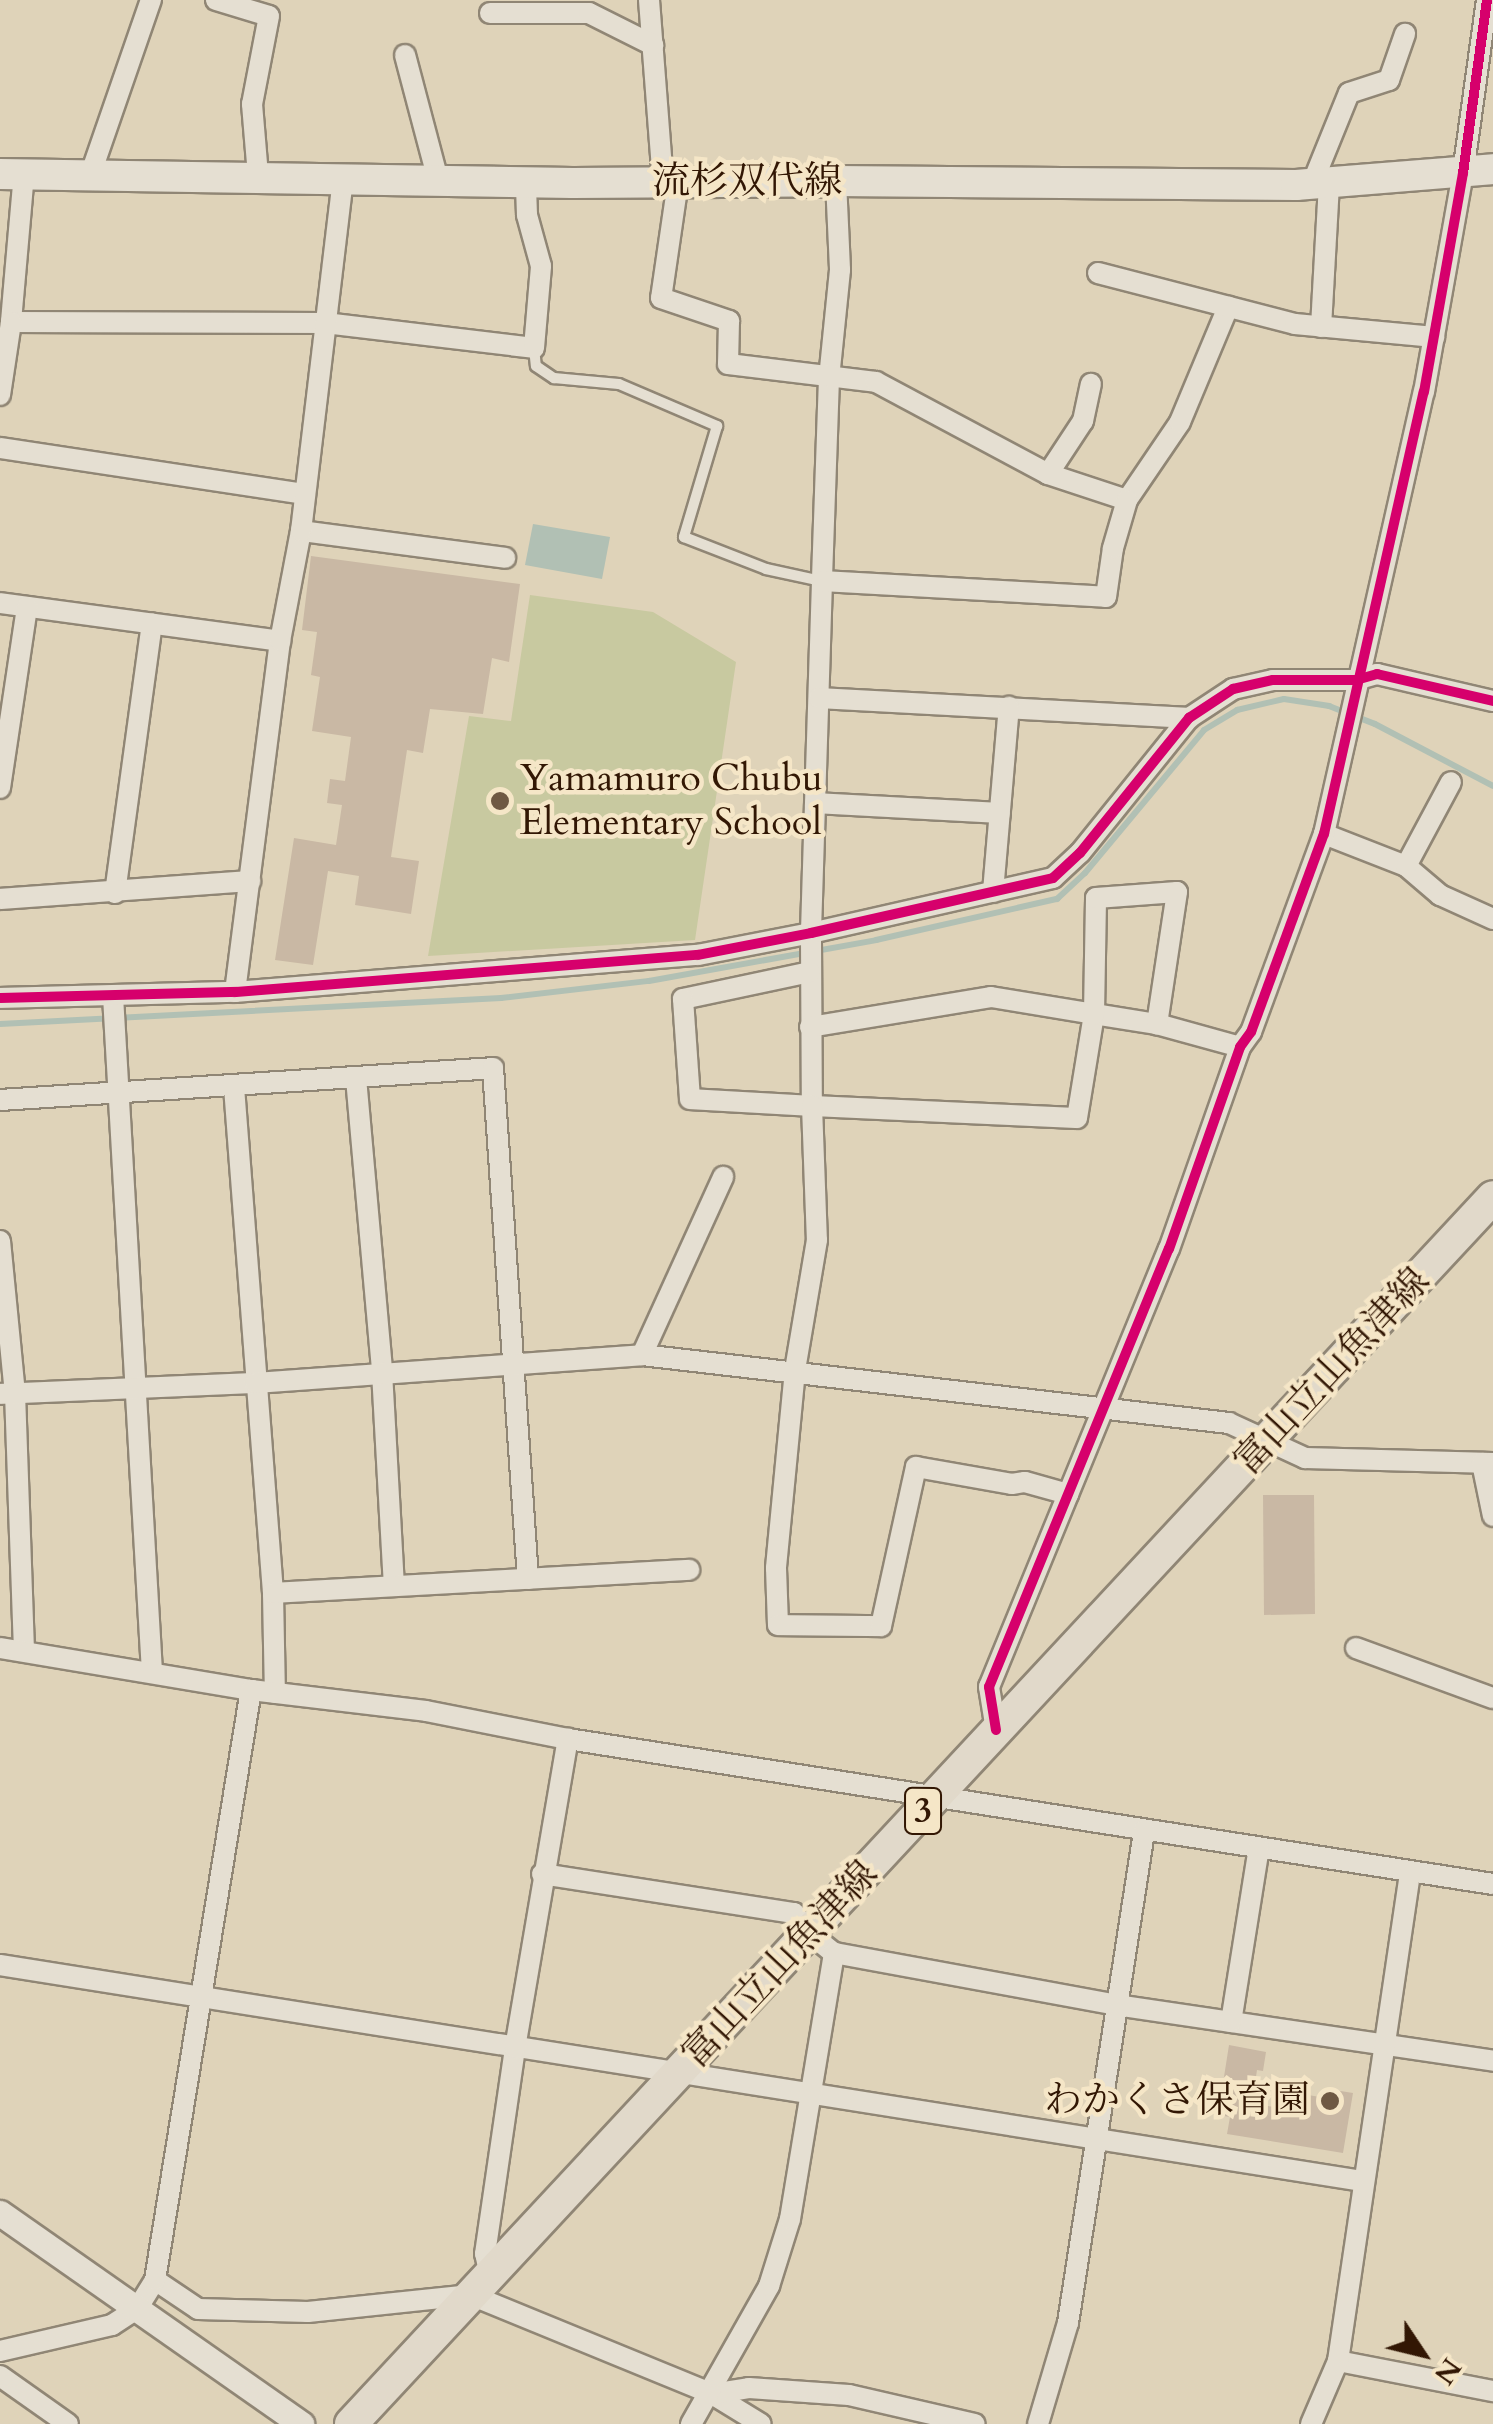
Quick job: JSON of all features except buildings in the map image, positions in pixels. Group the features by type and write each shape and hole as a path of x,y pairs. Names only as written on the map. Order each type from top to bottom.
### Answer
{"main road":[{"name":"流杉双代線","path":"12,173 526,182 1320,184 1478,171"},
{"name":"富山立山魚津線","path":"351,2424 681,2071 821,1943 936,1797 996,1730 1493,1197"}],"street":[{"path":"91,173 151,0"},
{"path":"216,0 269,16 252,104 258,176"},
{"path":"649,0 670,182 661,298 729,321 728,364 876,382 1048,474 1127,500"},
{"path":"996,1730 989,1687 1169,1248 1240,1047 1251,1032 1324,834 1434,337 1478,171 1487,0"},
{"path":"490,13 589,13 653,45"},
{"path":"1320,328 1320,184 1349,94 1389,80 1405,34"},
{"path":"405,55 438,180"},
{"path":"0,395 11,322 12,173"},
{"path":"235,992 280,641 301,530 343,178"},
{"path":"836,180 840,270 829,378 811,936 817,1240 796,1370 776,1568 778,1625 881,1626 916,1467 1012,1484 1025,1482 1068,1494"},
{"path":"11,322 325,322 534,348 541,266 527,215 526,182"},
{"path":"1098,273 1320,328 1434,337"},
{"path":"822,581 1106,597 1113,548 1127,500 1180,422 1228,307"},
{"path":"1048,474 1083,421 1091,384"},
{"path":"0,448 304,494"},
{"path":"301,530 505,558"},
{"path":"0,603 280,641"},
{"path":"0,788 27,607"},
{"path":"115,893 152,624"},
{"path":"0,998 113,1000 235,992 698,955 811,936 1053,878 1080,852 1189,718 1233,688 1273,680 1354,690 1377,674 1493,701"},
{"path":"818,698 1189,718"},
{"path":"994,892 1009,707"},
{"path":"1406,866 1452,782"},
{"path":"816,803 1000,813"},
{"path":"1324,834 1406,866 1440,895 1493,919"},
{"path":"0,898 250,881"},
{"path":"811,970 684,998 690,1100 1077,1118 1094,1014 1096,898 1177,892 1157,1024"},
{"path":"810,1027 991,998 1157,1024 1240,1047"},
{"path":"113,1000 115,1093 137,1388 152,1672"},
{"path":"0,1100 493,1068 528,1579"},
{"path":"356,1078 382,1372 394,1586"},
{"path":"234,1087 273,1593 275,1693"},
{"path":"642,1355 723,1177"},
{"path":"0,1241 24,1651"},
{"path":"8,1393 254,1383 642,1355 1230,1423 1305,1458 1488,1463 1493,1516"},
{"path":"273,1593 688,1570"},
{"path":"0,1648 251,1690 426,1711 568,1739 1493,1884"},
{"path":"1356,1648 1493,1698"},
{"path":"0,2351 96,2330 137,2309 155,2280 251,1690"},
{"path":"481,2285 542,1874 568,1739"},
{"path":"1038,2424 1068,2324 1144,1830"},
{"path":"1231,2022 1260,1848"},
{"path":"1311,2424 1338,2360 1410,1871"},
{"path":"542,1874 794,1913 821,1943 1116,2005 1493,2062"},
{"path":"691,2424 712,2394 769,2286 790,2219 808,2096 821,1943"},
{"path":"0,1964 515,2048 681,2071 808,2096 1363,2181"},
{"path":"0,2213 301,2424"},
{"path":"155,2280 198,2309 308,2312 481,2285 712,2394 761,2424"},
{"path":"1338,2360 1493,2391"},
{"path":"0,2376 68,2424"},
{"path":"712,2394 749,2388 849,2395 975,2424"}],"lane":[{"path":"534,348 536,366 554,378 619,384 717,426 684,537 766,569 822,581"}],"green space":[{"path":"530,595 653,612 736,662 695,940 428,956 469,716 511,721"}],"shaded area":[{"path":"533,524 610,537 602,579 525,565"}],"waterway":[{"path":"0,1024 501,998 649,981 876,940 1057,899 1085,873 1204,730 1237,710 1284,699 1329,706 1375,724 1493,786"}],"cycle path":[{"path":"996,1730 989,1687 1169,1249 1240,1047 1251,1032 1324,834 1424,392 1463,173 1487,0"},
{"path":"0,998 235,992 698,955 811,933 1053,878 1080,853 1189,718 1233,689 1273,680 1356,680 1377,674 1493,701"}],"place":[{"name":"Yamamuro Chubu Elementary School","path":"500,801"},
{"name":"わかくさ保育園","path":"1330,2101"}]}
